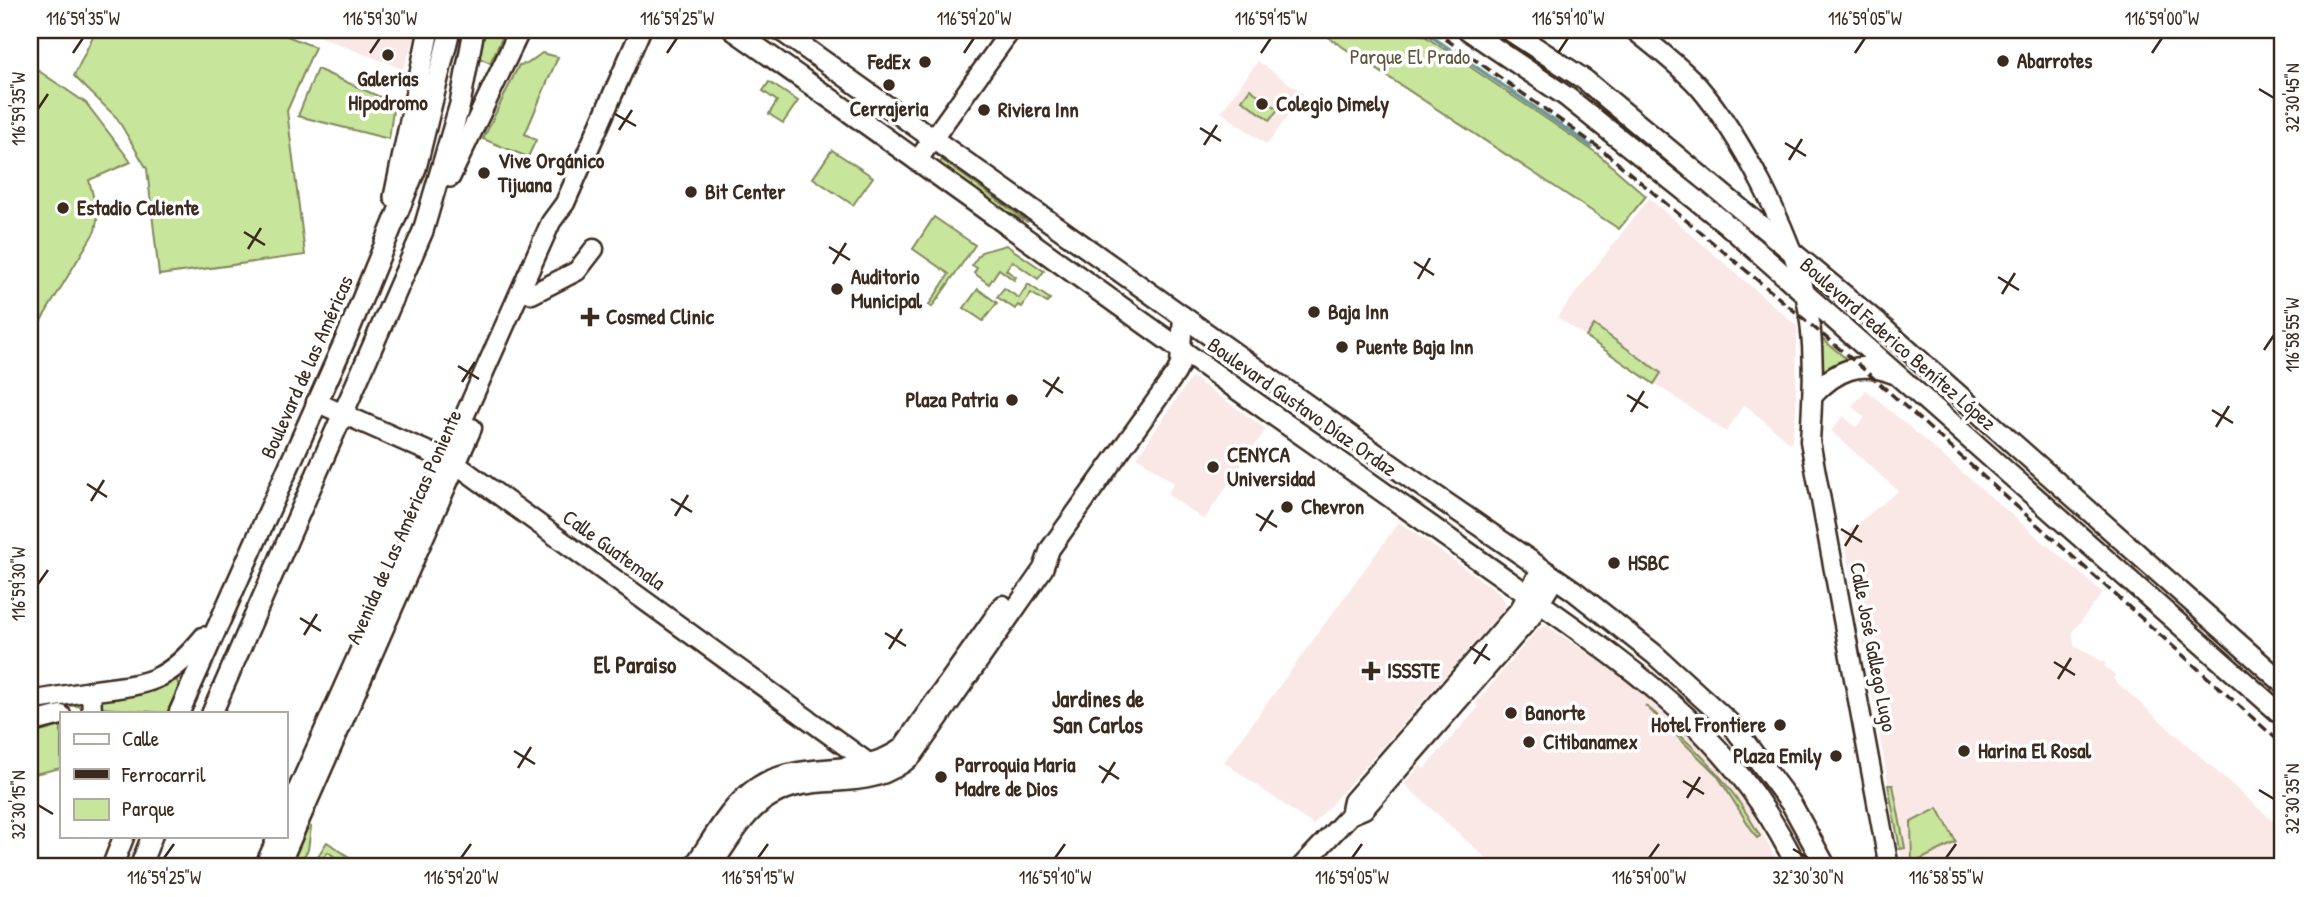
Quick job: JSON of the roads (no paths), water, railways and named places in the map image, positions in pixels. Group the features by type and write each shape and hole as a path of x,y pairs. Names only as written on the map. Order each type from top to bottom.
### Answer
{"main road":[{"path":"378,263 429,30"},
{"name":"Boulevard de las Américas","path":"179,712 378,263 416,168 450,30"},
{"path":"423,231 446,158 474,30"},
{"path":"212,712 423,231 520,30"},
{"name":"Boulevard Gustavo Díaz Ordaz","path":"733,30 1598,641 1696,724 1757,794 1797,867"},
{"name":"Boulevard Gustavo Díaz Ordaz","path":"780,30 1548,574 1654,654 1732,726 1785,795 1826,867"},
{"name":"Boulevard Federico Benítez López","path":"1468,30 1567,97 1649,159 1901,376 2282,715"},
{"name":"Boulevard Federico Benítez López","path":"1509,30 1585,80 1795,262 1873,319 2282,682"},
{"path":"423,54 465,73 485,78 497,76"},
{"path":"1813,395 1824,383 1860,366 1871,365 1901,376"},
{"path":"91,691 153,681 169,674 184,662 219,621"},
{"path":"112,867 123,838"},
{"path":"140,867 151,838"}],"street":[{"name":"Avenida de Las Américas Poniente","path":"279,867 551,222 565,203 641,30"},
{"path":"917,161 1011,30"},
{"name":"Calle José Gallego Lugo","path":"1634,30 1673,62 1712,103 1751,167 1795,262 1805,292 1813,395 1810,441 1889,867"},
{"name":"Avenida de Las Américas Poniente","path":"287,814 450,461 532,294 562,227 565,203"},
{"path":"532,294 577,271 594,249"},
{"path":"711,867 746,818 767,798 799,787 879,777 900,767 913,755 1043,569 1050,549 1176,373 1183,316"},
{"name":"Calle Guatemala","path":"316,402 450,461 870,764"},
{"path":"693,867 733,810 757,788 773,779 793,774 870,764 889,757 902,747 1034,561 1050,549"},
{"path":"1301,867 1350,815 1353,801 1535,599 1548,574"},
{"path":"30,701 91,691 92,712"},
{"path":"30,723 60,715"},
{"path":"264,867 277,838"}],"waterway":[{"path":"1422,30 1591,146"}],"railway":[{"path":"1433,30 1601,149 1860,366 2282,744"}],"place":[{"name":"Galerias Hipodromo","path":"388,55"},
{"name":"Abarrotes","path":"2003,61"},
{"name":"FedEx","path":"925,62"},
{"name":"Cerrajeria","path":"889,85"},
{"name":"Colegio Dimely","path":"1262,104"},
{"name":"Riviera Inn","path":"984,110"},
{"name":"Vive Orgánico Tijuana","path":"484,173"},
{"name":"Bit Center","path":"691,192"},
{"name":"Estadio Caliente","path":"63,208"},
{"name":"Auditorio Municipal","path":"837,289"},
{"name":"Baja Inn","path":"1314,312"},
{"name":"Cosmed Clinic","path":"590,317"},
{"name":"Puente Baja Inn","path":"1342,347"},
{"name":"Plaza Patria","path":"1012,400"},
{"name":"CENYCA Universidad","path":"1213,467"},
{"name":"Chevron","path":"1287,507"},
{"name":"HSBC","path":"1614,563"},
{"name":"ISSSTE","path":"1371,671"},
{"name":"Banorte","path":"1511,713"},
{"name":"Hotel Frontiere","path":"1780,725"},
{"name":"Citibanamex","path":"1529,742"},
{"name":"Harina El Rosal","path":"1964,751"},
{"name":"Plaza Emily","path":"1836,756"},
{"name":"Parroquia Maria Madre de Dios","path":"941,777"}],"district":[{"name":"El Paraiso","path":"635,665"},
{"name":"Jardines de San Carlos","path":"1098,712"}],"park label":[{"name":"Parque El Prado","path":"1410,57"}]}
